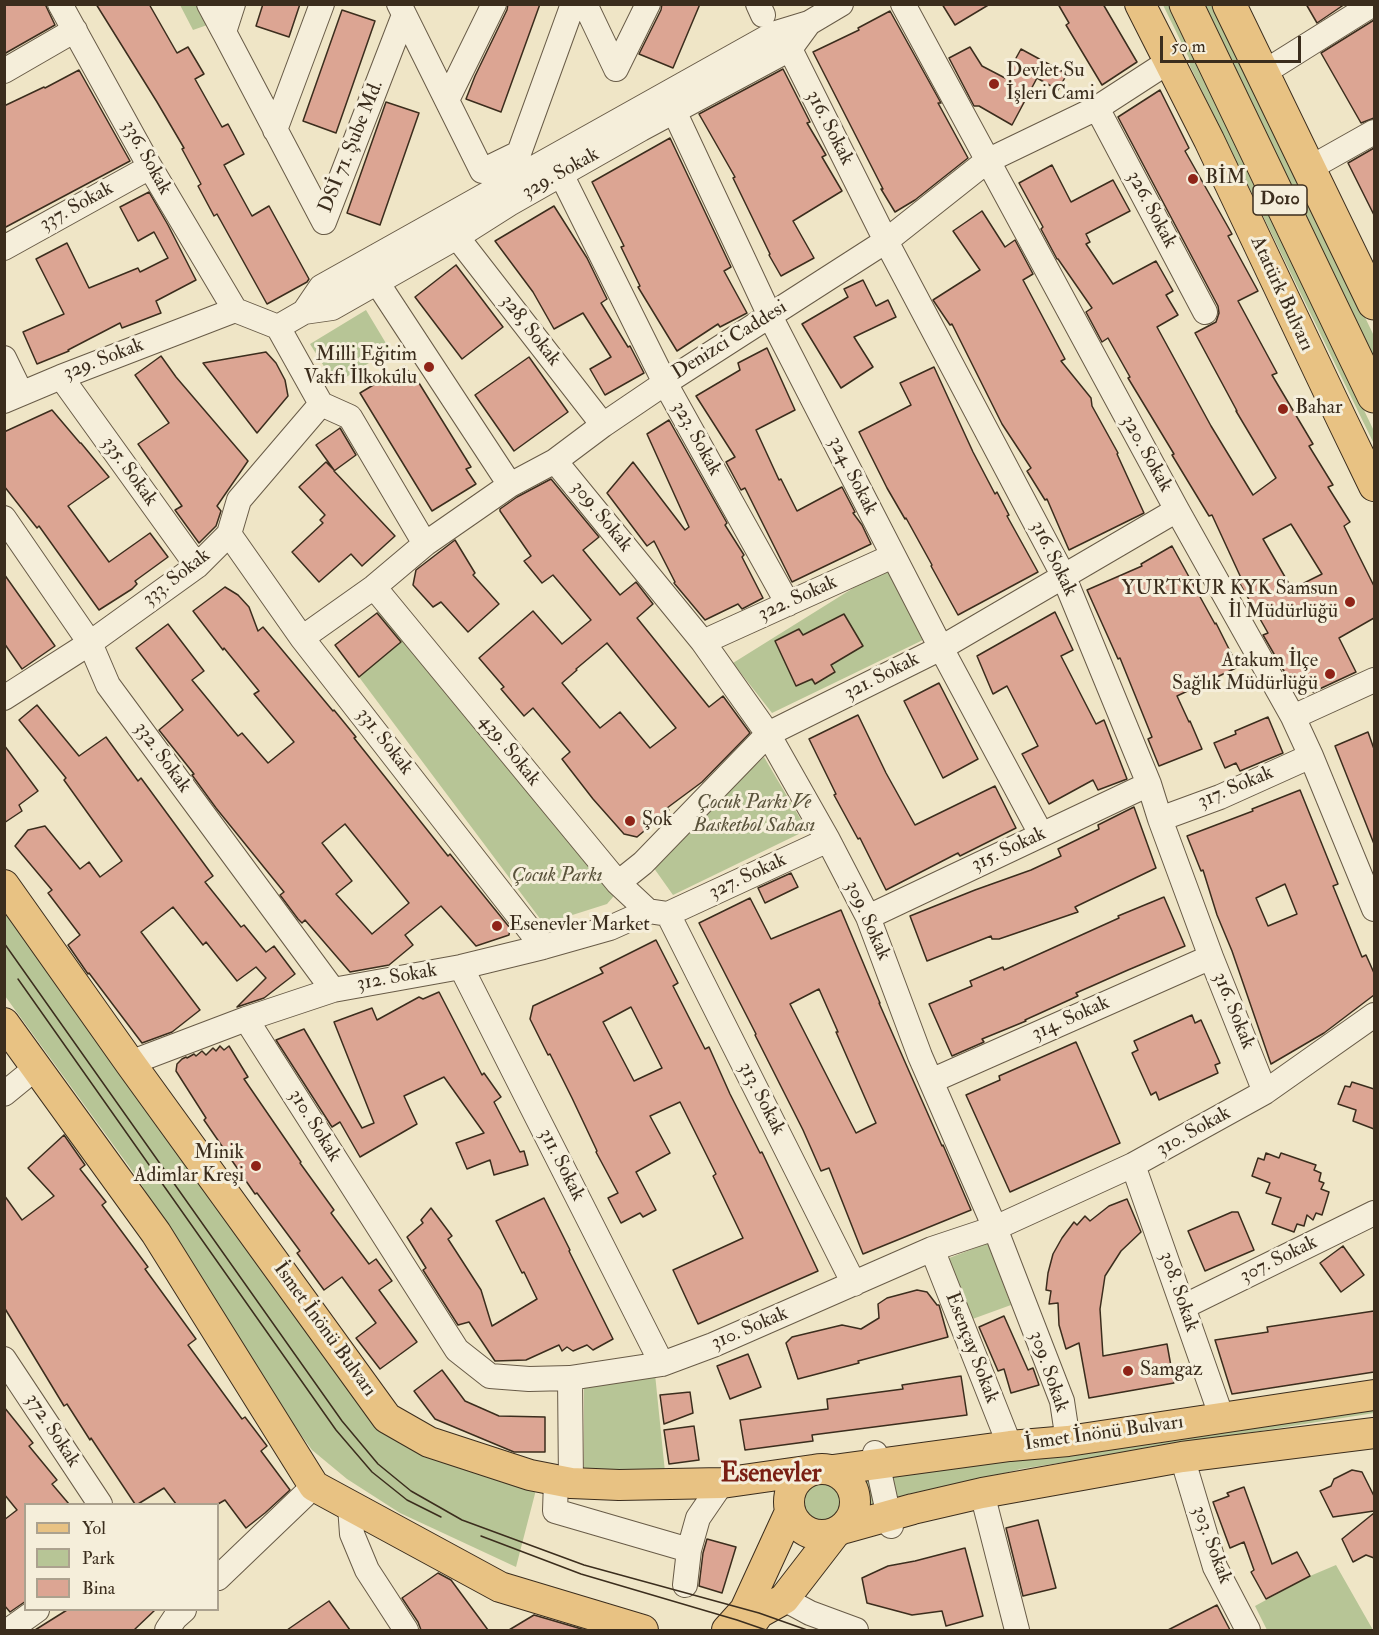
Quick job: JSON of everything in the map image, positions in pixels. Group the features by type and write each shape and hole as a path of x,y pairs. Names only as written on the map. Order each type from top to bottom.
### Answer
{"highway":[{"name":"Atatürk Bulvarı","path":"1186,4 1374,396"},
{"name":"D010","path":"1229,4 1373,298"}],"main road":[{"name":"Atatürk Bulvarı","path":"1140,4 1209,140 1374,486"},
{"name":"İsmet İnönü Bulvarı","path":"4,885 387,1418 429,1442 530,1475 563,1482 619,1485 722,1483 823,1470 876,1459 1068,1441 1374,1395"},
{"path":"4,1023 156,1233 314,1486 500,1587 643,1630"},
{"name":"İsmet İnönü Bulvarı","path":"840,1531 890,1521 982,1492 1182,1457 1374,1433"},
{"path":"747,1630 759,1613 784,1599 851,1520 855,1511 854,1490 842,1475 823,1470 801,1476 793,1486 789,1498 790,1512 795,1522 803,1530 813,1534 824,1536 840,1531"},
{"path":"727,1630 745,1610 790,1512"}],"street":[{"name":"336. Sokak","path":"60,4 150,167 235,310"},
{"name":"DSİ 71. Şube Md.","path":"209,4 324,222 402,10"},
{"path":"224,32 233,4"},
{"path":"275,130 322,4"},
{"path":"447,100 494,4"},
{"name":"DSİ 71. Şube Md.","path":"402,10 482,171 519,153 573,4"},
{"path":"585,4 616,69 648,4"},
{"name":"329. Sokak","path":"304,312 321,287 773,34 809,23 841,4"},
{"name":"320. Sokak","path":"903,4 1177,510 1293,717 1311,756 1365,855 1374,909"},
{"path":"1263,73 1373,4"},
{"name":"329. Sokak","path":"278,327 304,312 332,308 457,237 561,174 790,50 809,23"},
{"path":"4,71 75,30"},
{"name":"316. Sokak","path":"790,50 886,241 1063,575 1149,784 1211,957 1265,1092"},
{"name":"Denizci Caddesi","path":"302,638 374,587 425,544 510,485 555,461 665,383 886,241 987,161 1098,108 1168,62"},
{"name":"326. Sokak","path":"1098,108 1205,312"},
{"name":"324. Sokak","path":"674,111 770,316 941,648 1041,834"},
{"path":"1310,168 1374,132"},
{"name":"337. Sokak","path":"4,248 150,167"},
{"name":"323. Sokak","path":"561,174 665,383 789,604"},
{"name":"328, Sokak","path":"457,237 603,425"},
{"path":"376,282 510,485"},
{"path":"235,310 278,327 321,404 350,417 425,544"},
{"name":"329. Sokak","path":"13,397 235,310"},
{"path":"4,358 13,397"},
{"name":"335. Sokak","path":"62,377 197,566"},
{"name":"333. Sokak","path":"4,698 90,643 197,566 229,534 239,500 321,404"},
{"name":"309. Sokak","path":"555,461 703,642 768,735 828,840 868,917 920,1056 995,1228 1062,1401 1068,1441"},
{"name":"321. Sokak","path":"618,883 643,863 768,735 941,648 1177,510"},
{"name":"332. Sokak","path":"4,519 90,643 108,685 333,990"},
{"name":"331. Sokak","path":"229,534 302,638 543,946"},
{"name":"322. Sokak","path":"703,642 893,556"},
{"name":"439. Sokak","path":"374,587 618,883 658,913"},
{"path":"1293,717 1374,680"},
{"name":"317. Sokak","path":"1160,819 1220,797 1311,756"},
{"name":"315. Sokak","path":"868,917 1149,784"},
{"name":"327. Sokak","path":"658,913 828,840"},
{"name":"312. Sokak","path":"130,1063 246,1019 333,990 460,967 610,928 658,913"},
{"name":"313. Sokak","path":"658,913 854,1284"},
{"name":"314. Sokak","path":"931,1081 1211,957"},
{"name":"311. Sokak","path":"460,967 662,1364"},
{"name":"310. Sokak","path":"246,1019 457,1350 490,1377 529,1379 570,1378 662,1364 713,1345 932,1249 995,1228 1133,1165 1265,1092 1374,1015"},
{"path":"4,1094 36,1067"},
{"name":"308. Sokak","path":"1133,1165 1222,1418"},
{"name":"307. Sokak","path":"1183,1307 1374,1213"},
{"name":"Esençay Sokak","path":"932,1249 1010,1446"},
{"name":"372. Sokak","path":"4,1359 99,1503"},
{"path":"570,1378 563,1482 555,1511 689,1550"},
{"name":"303. Sokak","path":"1182,1457 1215,1567 1248,1630"},
{"path":"876,1459 890,1521"},
{"path":"685,1585 689,1550 698,1518 722,1483"},
{"path":"219,1577 314,1486"},
{"path":"982,1492 1017,1630"},
{"path":"350,1506 352,1534 367,1570 406,1630"},
{"path":"784,1599 810,1613 856,1630"},
{"path":"9,1630 36,1611"}],"green space":[{"path":"180,5 234,5 230,17 193,30"},
{"path":"1163,5 1169,5 1374,431 1374,444 1190,66 1189,58"},
{"path":"1202,5 1215,5 1374,336 1374,361"},
{"path":"366,310 390,350 335,384 310,344"},
{"path":"879,572 895,572 925,639 772,713 733,663"},
{"name":"Çocuk Parkı","path":"378,612 615,885 613,897 607,904 544,924 335,645"},
{"name":"Çocuk Parkı Ve Basketbol Sahası","path":"764,757 807,830 673,895 651,864"},
{"path":"4,894 354,1394 537,1486 516,1567 400,1513 347,1479 312,1450 271,1394 136,1176 5,996"},
{"path":"988,1243 1011,1305 967,1321 944,1260"},
{"path":"655,1374 665,1472 584,1473 584,1384"},
{"path":"1374,1404 1374,1413 1021,1469 939,1489 872,1511 866,1478"},
{"path":"821,1482 837,1488 843,1504 837,1520 821,1526 805,1520 799,1504 805,1488"},
{"path":"1336,1565 1373,1630 1267,1630 1255,1606 1310,1576"}],"building":[{"path":"4,4 45,4 55,25 4,54"},
{"path":"96,4 149,4 177,53 188,47 204,74 195,79 222,127 228,124 244,154 224,165 252,216 269,206 309,279 307,282 267,304 217,214 214,216 198,186 201,184 182,149 184,148"},
{"path":"263,4 300,4 289,37 256,26"},
{"path":"508,4 540,4 501,112 466,99"},
{"path":"662,4 700,4 673,68 639,54"},
{"path":"942,4 990,4 955,25"},
{"path":"1058,4 1103,4 1137,62 1102,85 1066,25 1069,23"},
{"path":"1306,4 1345,4 1317,23"},
{"path":"342,10 375,21 336,133 303,121"},
{"path":"890,11 941,103 938,103 968,158 915,200 895,212 881,189 883,189 813,52 859,30 858,28"},
{"path":"1374,20 1374,118 1361,123 1321,53"},
{"name":"Devlet Su İşleri Cami","path":"970,47 982,66 1005,78 1021,49 1067,74 1058,90 1037,78 1012,125 979,106 974,106 949,58"},
{"path":"783,69 810,122 807,123 826,155 822,157 842,191 793,221 814,258 781,276 733,178 735,177 699,114"},
{"path":"79,70 130,161 4,228 4,106"},
{"path":"1160,90 1189,148 1185,151 1232,234 1228,236 1258,291 1238,301 1277,373 1272,375 1313,444 1309,446 1333,485 1328,487 1350,522 1344,526 1374,586 1374,618 1339,638 1356,672 1313,692 1311,688 1302,693 1293,674 1288,678 1263,635 1268,633 1239,582 1242,580 1212,515 1209,516 1172,455 1174,454 1128,378 1130,377 1108,338 1102,342 1086,312 1092,308 1057,259 1019,183 1052,165 1071,202 1113,180 1130,211 1086,234 1090,242 1086,244 1113,284 1156,261 1173,291 1166,295 1178,315 1157,327 1211,426 1253,495 1276,478 1236,411 1195,333 1216,322 1219,313 1218,306 1118,117","holes":["1291,524 1322,574 1292,589 1263,539"]},
{"path":"386,102 419,113 380,225 347,213"},
{"path":"670,138 731,267 724,271 747,313 720,327 718,324 677,351 638,287 640,286 621,247 624,246 592,182"},
{"path":"1374,148 1374,215 1348,163"},
{"path":"149,192 196,280 156,301 161,313 122,328 120,323 69,351 37,364 23,332 64,314 36,259 67,243 89,288 138,268 140,272 168,258 154,232 138,241 120,207"},
{"path":"554,206 587,258 607,299 601,303 628,347 630,346 644,373 605,395 590,369 611,357 583,313 554,329 533,292 495,241"},
{"path":"982,211 1005,247 1015,240 1033,274 1023,280 1065,359 1061,361 1091,398 1092,406 1118,453 1144,513 1069,550 1047,499 1045,500 1027,471 1031,468 1002,424 952,324 950,325 933,300 980,270 953,231"},
{"path":"456,265 503,327 462,359 415,297"},
{"path":"863,280 876,306 888,300 896,317 854,337 873,367 841,388 802,324 848,297 844,289"},
{"path":"767,348 795,410 756,430 779,480 781,479 797,511 842,487 855,512 853,513 871,544 792,582 745,488 741,490 726,462 735,457 696,396 740,370 738,363"},
{"path":"266,352 276,363 285,380 288,396 257,433 203,363"},
{"path":"161,356 176,377 248,461 217,506 221,511 216,526 199,543 175,510 182,506 138,444 169,423 135,375"},
{"path":"529,357 568,412 514,451 475,395"},
{"path":"405,366 411,376 414,375 471,467 466,469 476,484 432,511 360,393"},
{"path":"934,367 973,452 995,494 997,492 1009,515 1007,516 1038,572 958,615 906,518 887,488 859,432 911,405 900,383"},
{"path":"52,410 109,477 68,506 109,562 150,533 168,557 135,581 137,584 132,589 99,610 39,526 37,528 4,486 4,432"},
{"path":"669,420 727,523 725,525 744,555 742,557 763,598 742,609 738,604 705,620 674,583 654,541 647,546 607,493 633,462 685,530 689,527 647,434"},
{"path":"340,428 356,455 334,471 395,536 362,566 351,554 319,582 292,552 323,523 320,520 325,515 299,487 326,462 334,470 316,445"},
{"path":"551,479 599,537 583,550 620,595 636,582 653,604 637,618 709,707 723,696 750,733 702,782 667,808 669,810 637,837 624,834 593,799 562,759 570,752 533,708 524,716 501,689 504,687 479,658 533,611 562,644 591,620 553,575 542,583 524,561 531,556 500,511 517,497","holes":["607,643 676,728 650,748 620,712 600,728 562,683"]},
{"path":"455,540 475,573 473,575 499,604 468,632 441,602 433,607 413,585 416,570"},
{"path":"1172,546 1238,667 1177,696 1202,749 1159,766 1148,739 1152,737 1120,658 1118,659 1087,590 1142,566 1141,564"},
{"path":"4,574 55,646 22,669 4,643"},
{"path":"225,587 238,595 249,607 258,631 263,627 334,710 448,856 450,854 510,928 509,935 476,946 441,906 405,935 413,945 389,965 350,972 305,920 302,923 298,919 280,895 284,892 216,808 192,775 194,774 159,730 183,710 136,648 168,624 204,671 192,680 238,736 242,733 268,763 294,742 254,694 259,691 193,611","holes":["345,824 409,903 372,934 336,894 352,881 322,843"]},
{"path":"1055,612 1073,650 1061,656 1096,724 1104,720 1127,779 1098,790 1093,780 1049,804 1022,754 1038,746 1007,686 993,694 977,656"},
{"path":"377,613 401,642 359,677 335,645"},
{"path":"844,614 863,646 831,665 835,672 815,684 812,679 796,686 775,641 799,629 803,635"},
{"path":"939,683 978,759 943,778 904,701"},
{"path":"37,705 79,756 106,737 138,781 141,778 213,876 205,882 241,927 244,925 266,952 274,946 295,974 264,998 237,1007 266,978 256,967 237,981 206,942 203,945 173,907 141,932 200,1010 172,1032 142,1043 68,945 80,935 48,893 52,890 15,846 28,830 45,826 80,869 89,862 100,877 122,861 64,780 66,778 19,720"},
{"path":"858,715 886,773 915,825 995,786 1016,828 960,856 958,853 886,890 860,838 858,839 834,795 836,794 809,739"},
{"path":"1268,717 1283,753 1240,771 1236,763 1225,768 1214,743"},
{"path":"1368,732 1374,749 1374,844 1335,746"},
{"path":"4,745 38,791 19,805 22,811 4,823"},
{"path":"1300,790 1338,884 1333,886 1362,957 1366,955 1374,973 1374,995 1324,1033 1271,1064 1203,870 1201,871 1187,836 1253,811 1252,809","holes":["1285,884 1297,914 1268,926 1256,898"]},
{"path":"1134,807 1156,868 1075,907 1078,912 999,939 992,939 991,936 927,961 910,916 1031,870 1061,856 1058,849 1099,829 1098,825"},
{"path":"791,873 798,887 765,903 758,888"},
{"path":"1164,897 1185,946 1076,993 1078,996 982,1039 984,1042 952,1056 929,1004 972,986 970,981 1003,967 1004,970 1119,918 1118,916"},
{"path":"750,898 771,939 841,910 879,1003 971,1210 863,1254 829,1168 821,1171 756,1034 699,923","holes":["819,989 838,1032 836,1032 876,1123 856,1133 790,1004"]},
{"path":"656,940 678,983 673,986 705,1049 709,1047 818,1271 698,1324 673,1270 743,1238 713,1176 716,1174 680,1102 650,1116 670,1153 636,1172 656,1210 643,1217 640,1213 621,1223 608,1198 618,1193 550,1054 548,1055 530,1019 533,1006 603,973 600,968","holes":["631,1007 662,1068 634,1081 603,1022"]},
{"path":"439,992 482,1075 484,1073 501,1097 494,1102 520,1152 524,1151 528,1165 494,1175 490,1160 467,1169 456,1143 484,1133 444,1077 404,1096 417,1124 360,1157 340,1122 332,1127 276,1040 304,1029 362,1128 374,1123 334,1022 372,1008 377,1020 419,997 423,999"},
{"path":"1192,1015 1195,1023 1201,1020 1220,1063 1215,1065 1218,1073 1159,1100 1156,1092 1151,1095 1132,1053 1138,1050 1134,1041"},
{"path":"1076,1042 1120,1143 1010,1192 966,1095 1000,1080 999,1076"},
{"path":"220,1046 224,1050 229,1046 248,1077 244,1079 334,1210 331,1213 369,1264 376,1259 392,1281 379,1290 417,1342 380,1369 356,1338 376,1323 342,1277 324,1290 297,1253 300,1251 257,1193 255,1194 204,1120 206,1118 176,1071 177,1064 182,1059 194,1054 196,1056 202,1051 206,1055 213,1048 216,1051"},
{"path":"1352,1082 1374,1089 1374,1129 1353,1121 1356,1110 1338,1104 1345,1086 1350,1087"},
{"path":"64,1135 85,1165 80,1169 106,1202 102,1205 148,1267 145,1269 196,1339 188,1345 242,1419 245,1417 267,1446 261,1451 290,1490 246,1528 225,1500 219,1503 175,1503 164,1488 140,1503 134,1503 67,1404 64,1406 4,1307 4,1195 22,1220 54,1196 28,1168"},
{"path":"1266,1153 1279,1158 1281,1153 1316,1165 1314,1170 1321,1173 1319,1181 1324,1183 1321,1189 1329,1192 1322,1215 1316,1213 1313,1220 1307,1215 1304,1226 1297,1224 1294,1232 1272,1224 1281,1198 1266,1193 1270,1183 1252,1176 1258,1158 1264,1160"},
{"path":"544,1198 613,1339 593,1350 587,1345 573,1351 567,1347 562,1351 559,1345 526,1360 495,1361 469,1322 458,1325 423,1270 426,1268 407,1237 423,1223 421,1220 431,1208 452,1236 448,1239 481,1290 492,1326 537,1299 496,1221"},
{"path":"1127,1199 1141,1232 1121,1251 1105,1276 1100,1309 1103,1356 1167,1344 1174,1383 1089,1398 1079,1343 1066,1349 1059,1325 1058,1303 1049,1304 1051,1291 1046,1290 1048,1273 1053,1254 1074,1222 1077,1225 1085,1216 1090,1221 1109,1206"},
{"path":"1232,1212 1238,1212 1254,1250 1205,1271 1188,1231"},
{"path":"1343,1246 1364,1275 1341,1292 1320,1263"},
{"path":"917,1290 927,1292 939,1305 948,1337 798,1379 786,1343 792,1337 842,1325 861,1329 879,1318 878,1304 887,1298"},
{"path":"1374,1311 1374,1372 1232,1394 1215,1340 1268,1332 1267,1327"},
{"path":"1004,1316 1028,1370 1033,1368 1039,1385 1011,1393 1004,1369 998,1371 979,1327"},
{"path":"748,1354 761,1387 730,1399 717,1366"},
{"path":"442,1370 465,1401 499,1416 545,1417 545,1452 514,1452 435,1419 414,1391"},
{"path":"961,1376 967,1415 812,1435 813,1441 745,1450 740,1420 828,1409 827,1399 903,1389 902,1385"},
{"path":"690,1392 693,1413 664,1424 660,1395"},
{"path":"4,1407 33,1443 29,1446 57,1480 52,1484 68,1503 24,1503 24,1602 10,1612 4,1605 4,1520 17,1510 4,1494"},
{"path":"694,1426 699,1460 669,1464 664,1430"},
{"path":"1352,1470 1362,1472 1374,1496 1374,1511 1333,1517 1320,1491 1331,1486 1334,1479"},
{"path":"1244,1487 1272,1564 1297,1552 1310,1576 1266,1599 1251,1572 1254,1570 1244,1542 1230,1548 1213,1502 1229,1496 1227,1493"},
{"path":"1374,1513 1374,1558 1366,1555 1353,1562 1342,1539"},
{"path":"1038,1520 1056,1588 1023,1596 1006,1528"},
{"path":"707,1539 736,1547 722,1593 699,1586"},
{"path":"965,1548 983,1616 946,1626 942,1611 912,1615 867,1603 862,1578 888,1566"},
{"path":"438,1573 451,1580 488,1630 421,1630 402,1598"},
{"path":"329,1601 350,1630 287,1630"},
{"path":"1217,1605 1230,1630 1168,1630"},
{"path":"65,1611 154,1611 134,1630 35,1630"},
{"path":"534,1615 585,1630 509,1630"}],"tram line":[{"path":"4,943 342,1421 378,1464 411,1491 462,1520 584,1565 759,1613 807,1630"},
{"path":"18,979 336,1430 372,1472 407,1500 441,1517"},
{"path":"481,1536 581,1574 766,1630"}],"place":[{"name":"Devlet Su İşleri Cami","path":"994,84"},
{"name":"BİM","path":"1193,179"},
{"name":"Milli Eğitim Vakfı İlkokulu","path":"429,367"},
{"name":"Bahar","path":"1283,409"},
{"name":"YURTKUR KYK Samsun İl Müdürlüğü","path":"1350,602"},
{"name":"Atakum İlçe Sağlık Müdürlüğü","path":"1330,674"},
{"name":"Şok","path":"630,821"},
{"name":"Esenevler Market","path":"497,926"},
{"name":"Minik Adimlar Kreşi","path":"256,1166"},
{"name":"Samgaz","path":"1128,1371"}],"district":[{"name":"Esenevler","path":"771,1475"}]}
